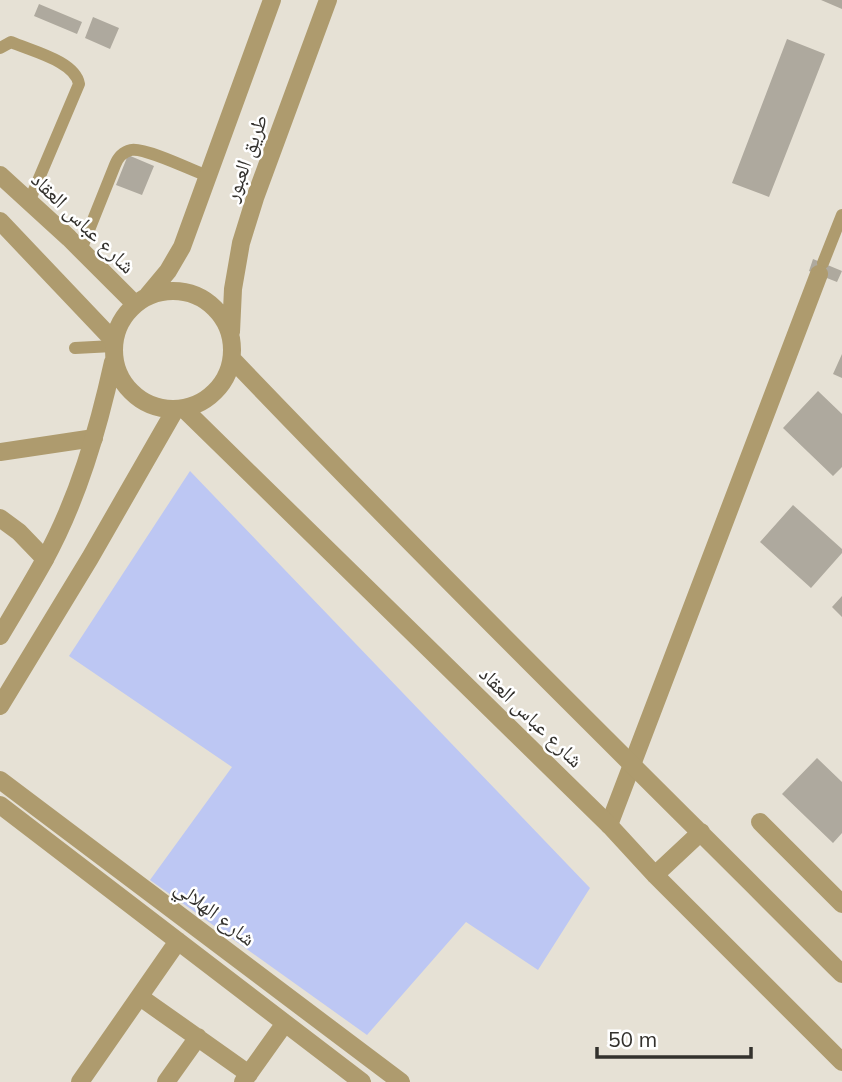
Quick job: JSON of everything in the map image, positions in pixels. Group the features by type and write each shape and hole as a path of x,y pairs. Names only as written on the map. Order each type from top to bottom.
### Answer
{"street":[{"name":"طريق العبور","path":"141,300 169,271 182,247 272,0"},
{"name":"طريق العبور","path":"231,336 233,289 241,243 328,0"},
{"name":"شارع عباس العقاد","path":"0,175 81,250 141,300"},
{"path":"0,221 113,348 118,375 127,390 141,401 157,408 179,410 201,403 216,392 232,359 231,336 222,317 208,302 189,292 168,290 141,300 121,320 113,348 94,438 73,500 45,559 0,636"},
{"path":"608,825 821,269"},
{"name":"شارع عباس العقاد","path":"232,359 392,526 840,970"},
{"path":"0,706 179,410"},
{"name":"شارع عباس العقاد","path":"179,410 608,825 842,1062"},
{"path":"0,453 94,438"},
{"path":"0,518 19,532 45,559"},
{"name":"شارع الهلالي","path":"0,780 401,1082"},
{"path":"0,805 358,1081 372,1059"},
{"path":"760,822 842,904"},
{"path":"655,875 701,832"},
{"path":"80,1082 178,941"},
{"path":"140,997 198,1038 246,1078 285,1023"},
{"path":"166,1082 198,1038"}],"lane":[{"path":"0,48 11,42 65,65 75,72 78,78 79,84 29,202"},
{"path":"81,250 115,165 128,150 142,150 207,176"},
{"path":"821,269 842,215"},
{"path":"75,348 113,348"}],"shaded area":[{"path":"190,471 590,888 538,970 466,922 367,1035 150,880 232,767 69,656"}],"building":[{"path":"821,0 842,0 842,9"},
{"path":"39,4 82,22 77,34 34,16"},
{"path":"93,17 119,28 110,49 85,38"},
{"path":"787,39 825,54 769,197 732,183"},
{"path":"128,155 154,166 142,195 116,185"},
{"path":"813,259 842,271 837,282 809,271"},
{"path":"842,354 842,378 833,374"},
{"path":"818,391 842,414 842,467 833,476 783,428"},
{"path":"793,505 842,549 842,553 811,588 760,542"},
{"path":"842,596 842,617 832,607"},
{"path":"817,758 842,782 842,833 833,843 782,794"}]}
